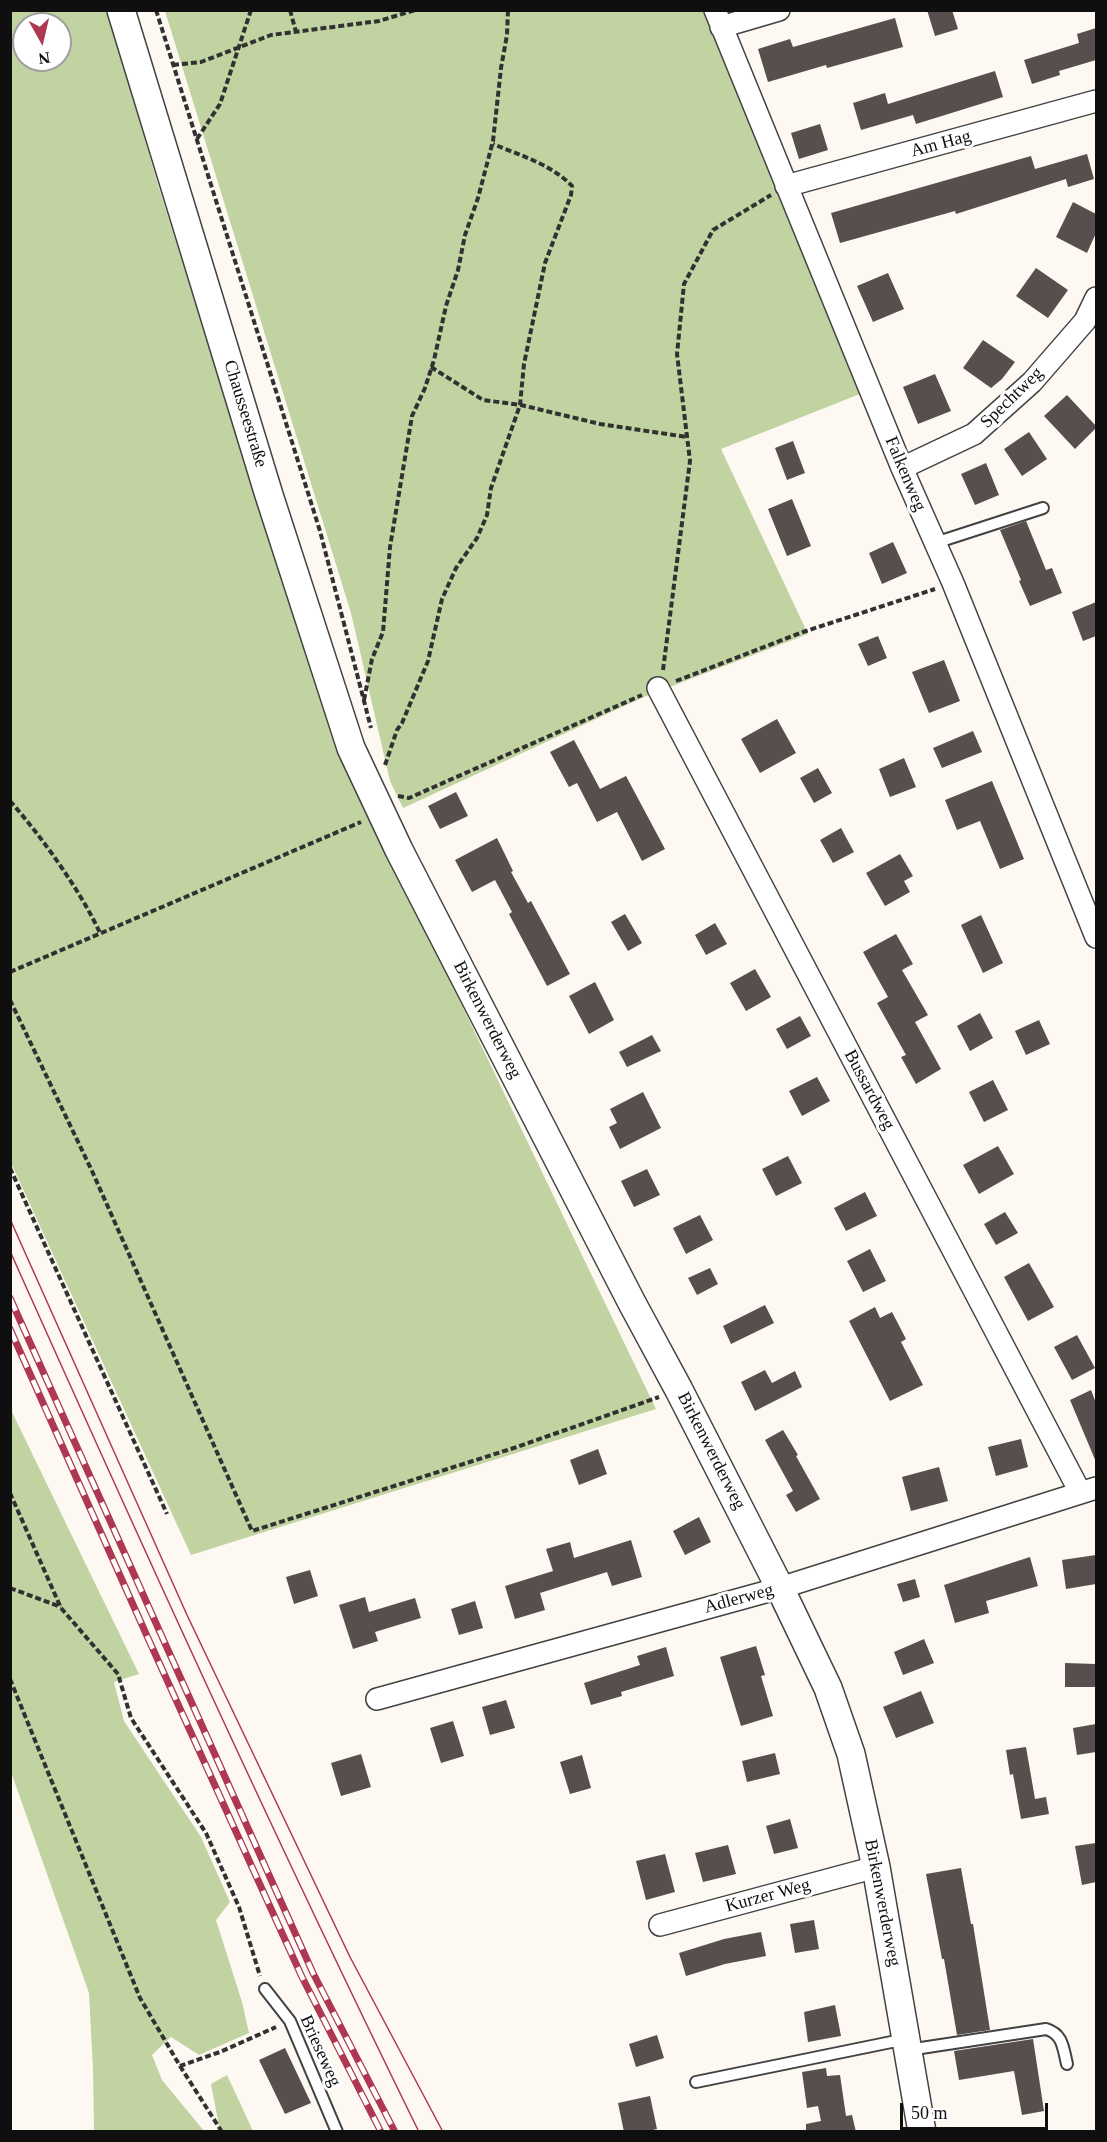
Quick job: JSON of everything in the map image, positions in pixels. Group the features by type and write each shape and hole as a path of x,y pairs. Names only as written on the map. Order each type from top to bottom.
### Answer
{"street":[{"name":"Chausseestraße","path":"121,10 273,506 351,748 382,813"},
{"path":"718,19 779,10"},
{"name":"Falkenweg","path":"718,19 902,468 953,583 1096,937"},
{"name":"Am Hag","path":"786,186 1096,101"},
{"name":"Spechtweg","path":"902,468 974,434 1032,382 1085,321 1096,298"},
{"name":"Bussardweg","path":"658,688 1088,1490"},
{"name":"Birkenwerderweg","path":"382,813 627,1292 680,1390 828,1688 850,1754 876,1867 922,2132"},
{"name":"Adlerweg","path":"377,1699 780,1588 1088,1490"},
{"name":"Kurzer Weg","path":"660,1925 876,1867"}],"lane":[{"path":"935,543 1043,508"},
{"name":"Brieseweg","path":"265,1989 290,2021 337,2132"},
{"path":"696,2082 907,2044 1046,2028 1060,2036 1066,2064"}],"path":[{"path":"156,10 320,531 371,729"},
{"path":"196,139 220,104 251,10"},
{"path":"290,10 296,32"},
{"path":"173,65 201,62 271,35 379,21 415,10"},
{"path":"364,701 372,659 383,632 390,547 412,416 425,388 448,299 458,270 462,246 493,144 508,10"},
{"path":"380,761 382,772 397,730 424,672 442,599 456,568 477,538 487,515 489,496 519,405 544,262 569,201 572,186 537,162 493,144"},
{"path":"658,688 663,670 690,461 677,354 684,284 713,230 786,186"},
{"path":"431,367 483,400 519,405 600,424 687,437"},
{"path":"10,972 382,813 383,794 409,798 658,688 803,632 953,583"},
{"path":"10,801 28,822 90,911 100,933"},
{"path":"10,1000 92,1171 252,1531 517,1447 680,1390"},
{"path":"10,1168 167,1514"},
{"path":"10,1493 61,1608 118,1674 131,1718 206,1833 239,1907 265,1989"},
{"path":"10,1588 61,1608"},
{"path":"10,1679 140,1998 222,2132"},
{"path":"180,2066 220,2052 290,2021"}],"green space":[{"path":"10,11 107,11 159,188 257,500 342,756 656,1409 191,1555 11,1163"},
{"path":"165,11 715,11 870,390 721,449 808,634 646,696 403,808 390,781 351,613"},
{"path":"10,1408 139,1674 114,1682 124,1721 201,1837 230,1902 216,1920 242,2002 249,2033 199,2055 171,2037 152,2055 162,2080 204,2131 94,2131 89,1993 11,1772"},
{"path":"227,2075 253,2131 220,2131 211,2084"}],"building":[{"path":"927,10 952,10 958,29 935,36"},
{"path":"895,18 903,47 827,68 826,65 768,82 758,49 790,39 793,47"},
{"path":"1096,28 1096,60 1059,71 1060,75 1032,84 1024,60 1079,43 1077,34"},
{"path":"995,71 1003,97 916,124 913,115 861,130 853,103 885,93 888,104"},
{"path":"820,124 828,150 799,159 791,133"},
{"path":"1087,154 1094,179 1068,187 1066,179 956,214 955,211 840,243 831,213 1031,156 1035,169"},
{"path":"1073,202 1096,214 1096,233 1087,253 1056,237"},
{"path":"1036,268 1068,290 1048,318 1016,296"},
{"path":"888,273 904,309 873,322 857,286"},
{"path":"983,340 1015,362 1002,379 991,388 963,368"},
{"path":"935,374 951,411 918,424 903,387"},
{"path":"1067,395 1096,426 1075,449 1044,416"},
{"path":"1029,432 1047,459 1022,476 1004,449"},
{"path":"793,441 805,473 787,480 775,448"},
{"path":"986,463 999,495 975,505 961,474"},
{"path":"792,499 811,546 787,556 768,509"},
{"path":"1026,521 1046,570 1052,568 1062,593 1030,606 1000,530"},
{"path":"893,542 907,573 882,584 869,553"},
{"path":"1096,602 1096,636 1083,641 1072,612"},
{"path":"878,636 887,658 868,666 858,644"},
{"path":"944,660 960,701 929,713 912,672"},
{"path":"777,719 796,753 760,773 741,739"},
{"path":"973,731 982,752 942,768 933,748"},
{"path":"574,740 600,789 626,776 665,849 642,861 617,812 597,822 577,783 569,787 550,752"},
{"path":"904,758 916,787 890,797 879,769"},
{"path":"818,768 832,793 814,803 800,778"},
{"path":"992,781 1024,859 1000,869 980,821 957,830 945,800"},
{"path":"456,792 468,816 440,829 428,806"},
{"path":"841,828 854,852 833,863 820,840"},
{"path":"497,838 513,871 511,872 528,903 531,901 570,974 547,986 509,914 512,912 495,880 472,892 455,860"},
{"path":"900,854 913,876 904,881 910,892 885,906 866,873"},
{"path":"625,914 642,943 628,951 611,922"},
{"path":"981,915 1003,963 983,973 961,925"},
{"path":"715,923 727,944 706,955 695,935"},
{"path":"896,934 913,964 902,970 928,1015 915,1022 941,1069 916,1084 901,1057 906,1055 877,1003 888,997 863,952"},
{"path":"755,969 771,997 746,1011 730,983"},
{"path":"595,982 614,1020 589,1034 569,996"},
{"path":"980,1013 993,1038 970,1051 957,1026"},
{"path":"800,1016 811,1036 787,1049 776,1029"},
{"path":"1039,1020 1050,1044 1026,1055 1015,1031"},
{"path":"652,1035 661,1051 627,1067 619,1052"},
{"path":"817,1077 830,1101 802,1116 789,1091"},
{"path":"993,1080 1008,1110 984,1122 969,1092"},
{"path":"643,1092 661,1128 620,1149 609,1127 617,1123 610,1109"},
{"path":"998,1146 1014,1174 979,1194 963,1165"},
{"path":"788,1156 802,1183 776,1196 762,1169"},
{"path":"647,1169 660,1195 634,1207 621,1181"},
{"path":"865,1192 877,1216 846,1231 834,1208"},
{"path":"1005,1212 1018,1233 996,1245 984,1224"},
{"path":"700,1215 713,1240 686,1254 673,1228"},
{"path":"870,1249 886,1281 863,1292 847,1261"},
{"path":"1029,1263 1054,1307 1028,1321 1004,1277"},
{"path":"710,1268 718,1284 697,1295 688,1278"},
{"path":"765,1305 774,1323 731,1344 723,1326"},
{"path":"875,1307 880,1318 892,1312 906,1339 901,1342 923,1385 890,1401 849,1321"},
{"path":"1077,1335 1095,1368 1072,1380 1054,1347"},
{"path":"765,1370 772,1383 795,1371 802,1387 755,1411 741,1382"},
{"path":"1091,1390 1096,1403 1096,1462 1070,1400"},
{"path":"783,1430 820,1499 796,1512 786,1495 793,1491 765,1440"},
{"path":"1021,1439 1028,1467 996,1476 988,1447"},
{"path":"598,1449 607,1474 579,1485 570,1460"},
{"path":"939,1467 948,1501 911,1511 902,1477"},
{"path":"699,1517 711,1542 685,1555 673,1531"},
{"path":"631,1540 642,1577 612,1586 607,1572 540,1593 545,1610 515,1619 505,1586 553,1571 546,1549 570,1542 574,1558"},
{"path":"1096,1555 1096,1584 1066,1589 1062,1560"},
{"path":"1030,1557 1038,1586 986,1601 989,1613 955,1623 944,1585"},
{"path":"310,1570 318,1596 294,1604 286,1577"},
{"path":"915,1579 920,1597 903,1602 897,1584"},
{"path":"365,1597 369,1612 415,1598 421,1618 375,1632 378,1641 353,1649 339,1605"},
{"path":"475,1601 483,1628 459,1635 451,1609"},
{"path":"924,1639 934,1663 903,1675 894,1652"},
{"path":"756,1646 765,1675 761,1676 773,1716 741,1726 720,1657"},
{"path":"666,1647 674,1676 621,1692 622,1696 591,1705 584,1683 640,1665 637,1656"},
{"path":"1065,1663 1096,1664 1096,1687 1065,1687"},
{"path":"921,1691 934,1723 896,1738 883,1707"},
{"path":"506,1700 515,1728 490,1735 482,1707"},
{"path":"453,1721 464,1756 441,1763 430,1728"},
{"path":"1096,1724 1096,1752 1077,1755 1073,1728"},
{"path":"1026,1747 1035,1799 1046,1797 1049,1814 1021,1819 1006,1750"},
{"path":"775,1753 780,1774 747,1782 742,1761"},
{"path":"361,1754 371,1787 341,1796 331,1763"},
{"path":"582,1755 591,1788 570,1794 560,1762"},
{"path":"790,1819 798,1848 774,1854 766,1826"},
{"path":"1096,1843 1096,1882 1082,1885 1075,1846"},
{"path":"728,1845 736,1874 703,1882 695,1853"},
{"path":"665,1854 675,1892 646,1900 636,1861"},
{"path":"961,1868 971,1924 973,1924 990,2030 957,2035 926,1874"},
{"path":"814,1920 819,1949 795,1953 790,1924"},
{"path":"761,1932 766,1956 725,1964 686,1976 679,1953 724,1939"},
{"path":"835,2005 841,2036 808,2042 804,2012"},
{"path":"657,2035 664,2058 636,2067 629,2044"},
{"path":"1033,2039 1044,2111 1022,2115 1014,2071 959,2080 954,2051"},
{"path":"285,2048 311,2103 285,2114 259,2060"},
{"path":"826,2068 827,2076 840,2075 846,2116 852,2115 856,2132 806,2132 806,2124 821,2121 818,2106 807,2108 802,2072"},
{"path":"650,2096 657,2129 644,2132 624,2132 618,2103"}],"tram line":[{"path":"10,1219 187,1615 350,1957 443,2132"},
{"path":"10,1251 210,1693 419,2132"}],"railway":[{"path":"10,1298 313,1973 395,2132"},
{"path":"10,1329 302,1977 381,2132"}]}
